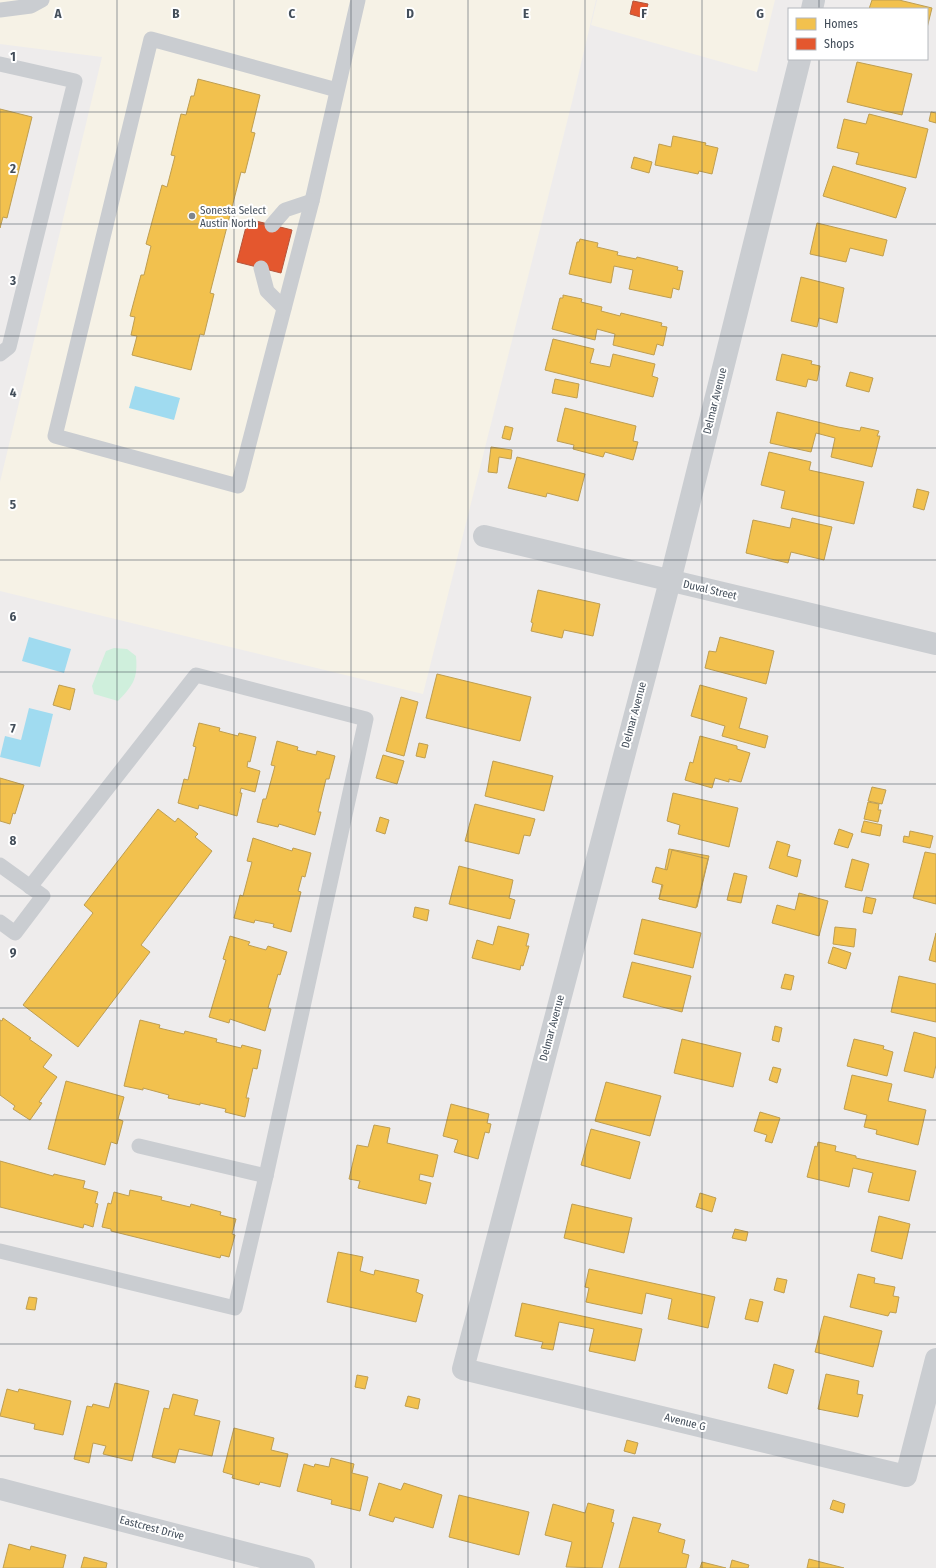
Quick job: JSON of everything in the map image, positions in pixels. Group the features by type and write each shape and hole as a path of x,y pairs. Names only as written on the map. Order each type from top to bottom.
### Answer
{"street":[{"name":"Delmar Avenue","path":"463,1369 670,581 800,60"},
{"name":"Duval Street","path":"484,536 936,644"},
{"name":"Avenue G","path":"463,1369 906,1476 936,1359"},
{"name":"Eastcrest Drive","path":"0,1489 304,1568"}],"lane":[{"path":"0,10 31,6 42,0"},
{"path":"337,90 151,39 55,436 238,486 312,201 358,0"},
{"path":"0,64 75,81 9,347 0,354"},
{"path":"272,225 286,210 312,201"},
{"path":"261,268 267,291 284,308"},
{"path":"0,1251 235,1308 266,1176 366,719 196,675 30,887"},
{"path":"0,865 42,896 15,933 0,922"},
{"path":"138,1146 266,1176"}],"shaded area":[{"path":"0,0 596,0 572,102 423,694 0,591 0,482 102,57 0,44"},
{"path":"597,0 775,0 757,72 591,25"}],"green space":[{"path":"114,648 127,649 136,656 135,676 131,686 118,701 94,694 92,686 106,651"}],"water":[{"path":"135,386 180,398 174,420 129,408"},
{"path":"29,637 71,649 64,673 22,661"},
{"path":"29,708 53,714 40,767 0,757 5,736 21,740"}],"building: Homes":[{"path":"872,0 899,0 932,8 928,24 928,8 869,8"},
{"path":"857,62 912,74 902,115 847,102"},
{"name":"Sonesta Select Austin North","path":"198,79 260,95 251,132 255,133 245,173 241,172 210,293 214,294 204,335 200,334 191,370 132,355 137,336 131,335 135,317 130,316 141,275 144,275 151,246 146,244 162,185 167,187 175,156 171,155 181,114 186,115 191,96 194,96"},
{"path":"0,109 32,117 7,218 3,217 0,228"},
{"path":"931,112 936,113 936,123 929,121"},
{"path":"869,114 928,129 916,178 856,164 859,153 837,148 844,119 866,124"},
{"path":"673,136 706,143 705,145 718,148 712,174 699,171 698,174 655,165 659,144 671,147"},
{"path":"634,157 652,162 649,173 631,168"},
{"path":"833,166 906,188 896,218 823,196"},
{"path":"817,223 887,240 883,256 850,248 846,262 810,254"},
{"path":"580,239 598,243 597,247 618,252 617,255 636,259 637,257 678,267 677,270 683,271 679,290 673,288 671,298 629,289 633,270 614,266 611,283 569,274 577,242 579,242"},
{"path":"801,277 844,288 837,323 819,318 817,327 791,321"},
{"path":"563,295 582,299 581,302 602,307 601,311 620,316 621,313 662,323 661,326 667,327 663,346 657,344 654,355 613,345 615,334 597,329 595,340 552,329 560,298 563,298"},
{"path":"553,339 594,349 590,363 610,367 613,354 655,364 652,376 658,378 653,397 545,370"},
{"path":"782,354 812,361 811,364 820,366 817,381 808,379 806,387 776,380"},
{"path":"850,372 873,378 869,392 846,386"},
{"path":"555,379 579,384 577,398 552,393"},
{"path":"565,408 636,426 633,441 638,442 633,460 605,452 603,457 573,449 574,445 557,441"},
{"path":"777,412 838,427 860,431 861,427 879,431 877,436 880,436 872,467 831,457 835,438 816,433 811,452 770,443"},
{"path":"505,426 513,428 510,440 502,438"},
{"path":"491,447 512,450 511,459 499,457 497,473 488,472"},
{"path":"769,452 811,462 809,470 864,482 854,524 781,508 785,491 761,485"},
{"path":"517,457 585,474 578,501 547,493 546,497 508,488"},
{"path":"917,489 929,492 924,510 913,507"},
{"path":"792,518 832,527 824,560 791,552 788,563 746,553 753,520 790,528"},
{"path":"538,590 600,604 593,636 564,630 562,638 531,631 533,623 531,622"},
{"path":"720,637 774,651 766,684 705,668 709,651 716,652"},
{"path":"437,674 531,697 520,741 426,718"},
{"path":"59,685 75,689 70,710 53,705"},
{"path":"700,685 747,698 739,728 768,736 765,748 722,736 725,726 691,716"},
{"path":"401,697 418,702 404,756 386,751"},
{"path":"199,723 220,728 219,731 238,736 239,733 256,737 250,762 248,761 247,767 260,771 255,792 241,788 240,793 242,793 237,816 199,805 198,809 178,803 184,779 188,780 196,747 193,746"},
{"path":"700,736 737,746 737,749 750,753 741,782 729,779 729,782 715,778 712,788 685,780 690,762 693,763"},
{"path":"277,741 298,747 297,750 316,755 317,751 335,756 329,779 326,779 318,812 321,812 315,835 279,824 278,827 257,822 263,799 266,799 275,766 271,765"},
{"path":"419,743 428,745 425,758 416,756"},
{"path":"383,755 404,761 397,784 376,778"},
{"path":"493,761 553,776 544,811 485,796"},
{"path":"0,778 24,785 15,814 13,813 10,824 0,821"},
{"path":"872,787 886,790 882,804 868,801"},
{"path":"673,793 738,808 729,847 678,834 680,825 667,821"},
{"path":"868,802 879,804 878,810 881,810 878,822 864,819"},
{"path":"475,804 535,819 530,836 524,835 519,854 465,841"},
{"path":"158,809 175,822 178,818 198,834 195,837 212,851 141,945 150,952 78,1047 23,1005 93,913 84,905"},
{"path":"380,817 389,820 385,834 376,831"},
{"path":"864,821 882,825 880,836 861,832"},
{"path":"839,829 853,834 848,848 834,844"},
{"path":"910,831 933,836 930,848 903,842 904,836 909,837"},
{"path":"253,838 292,851 293,848 311,853 305,877 302,876 298,891 301,892 291,932 273,927 274,924 255,920 254,923 234,918 240,895 243,896 252,862 247,861"},
{"path":"777,841 790,845 787,856 801,860 797,877 769,868"},
{"path":"669,849 709,856 697,907 659,899"},
{"path":"672,850 708,859 696,908 659,899 663,885 652,882 656,867 667,870"},
{"path":"925,852 936,854 936,904 913,898"},
{"path":"852,859 869,864 862,891 845,887"},
{"path":"459,866 513,880 509,898 515,900 510,919 449,904"},
{"path":"734,873 747,876 741,903 727,900"},
{"path":"799,893 828,901 819,936 772,923 777,905 795,910"},
{"path":"866,897 876,899 872,914 863,912"},
{"path":"415,907 429,910 427,921 413,917"},
{"path":"642,919 701,933 693,968 634,954"},
{"path":"498,926 529,934 526,946 529,946 523,966 521,965 520,970 472,958 477,940 493,945"},
{"path":"835,927 856,929 854,947 833,944"},
{"path":"936,933 936,962 929,960"},
{"path":"230,936 250,942 248,945 266,950 268,946 287,952 280,975 278,974 268,1008 271,1009 265,1031 230,1019 229,1023 209,1017 226,960 223,959"},
{"path":"833,947 851,953 846,969 828,963"},
{"path":"632,962 691,976 682,1012 623,997"},
{"path":"785,974 794,976 791,990 781,988"},
{"path":"899,976 936,984 936,1022 891,1012"},
{"path":"3,1018 52,1055 43,1067 57,1077 39,1102 42,1103 30,1120 13,1109 15,1106 0,1095 0,1020 2,1021"},
{"path":"140,1020 160,1025 159,1028 184,1034 185,1031 217,1039 216,1042 241,1048 242,1045 261,1050 257,1069 253,1068 246,1098 249,1098 245,1117 225,1112 226,1109 168,1098 169,1095 143,1088 143,1090 124,1086"},
{"path":"775,1026 782,1028 779,1042 772,1040"},
{"path":"914,1032 936,1038 936,1065 933,1078 904,1071"},
{"path":"682,1039 741,1053 733,1087 674,1073"},
{"path":"854,1039 884,1046 883,1049 893,1052 887,1076 847,1066"},
{"path":"773,1067 781,1069 777,1083 769,1080"},
{"path":"852,1075 892,1084 888,1101 926,1110 918,1145 876,1134 877,1130 864,1127 867,1115 844,1109"},
{"path":"66,1081 124,1097 118,1119 123,1121 117,1144 111,1142 105,1165 48,1149"},
{"path":"606,1082 661,1096 650,1136 595,1121"},
{"path":"451,1104 489,1114 487,1123 491,1124 489,1133 485,1132 478,1159 454,1152 458,1140 443,1136"},
{"path":"760,1112 780,1118 772,1143 765,1141 767,1135 754,1131"},
{"path":"374,1125 390,1128 387,1143 438,1155 433,1177 420,1174 419,1180 431,1183 426,1204 358,1188 360,1181 349,1179 357,1145 368,1147"},
{"path":"591,1129 640,1142 630,1179 581,1165"},
{"path":"818,1142 836,1146 835,1151 856,1156 856,1158 916,1171 909,1201 868,1192 873,1173 853,1168 849,1187 807,1177 815,1146 817,1147"},
{"path":"0,1161 53,1176 54,1174 85,1181 83,1188 98,1192 95,1203 98,1204 93,1227 84,1224 83,1228 0,1207"},
{"path":"130,1190 162,1197 161,1200 190,1207 191,1204 221,1212 220,1215 236,1219 232,1234 235,1235 229,1257 221,1255 220,1258 111,1231 111,1229 102,1227 108,1203 111,1204 114,1192 129,1196"},
{"path":"700,1193 716,1198 712,1212 696,1207"},
{"path":"572,1204 632,1218 624,1253 564,1238"},
{"path":"879,1216 910,1224 902,1259 871,1251"},
{"path":"735,1229 748,1232 746,1241 732,1238"},
{"path":"338,1252 363,1257 360,1271 374,1275 375,1270 419,1280 416,1292 423,1295 416,1322 327,1302"},
{"path":"589,1269 715,1297 708,1328 668,1319 672,1299 646,1293 642,1314 586,1302 589,1288 585,1287"},
{"path":"858,1274 875,1278 874,1283 895,1287 893,1296 899,1297 896,1313 890,1312 888,1316 850,1307"},
{"path":"777,1278 787,1280 784,1293 774,1290"},
{"path":"29,1297 37,1298 35,1310 26,1309"},
{"path":"750,1299 763,1302 758,1322 745,1319"},
{"path":"522,1303 642,1329 635,1361 589,1351 594,1329 559,1322 553,1350 541,1348 543,1342 515,1336"},
{"path":"824,1316 882,1331 873,1367 815,1352"},
{"path":"774,1364 794,1370 787,1394 768,1388"},
{"path":"826,1374 859,1381 857,1394 863,1395 858,1417 818,1409"},
{"path":"357,1375 368,1377 365,1389 355,1387"},
{"path":"115,1383 149,1391 132,1461 103,1454 106,1446 93,1443 89,1463 74,1459 87,1406 92,1407 93,1404 109,1408"},
{"path":"7,1389 18,1392 19,1389 71,1401 63,1435 34,1429 35,1424 0,1416"},
{"path":"173,1394 198,1400 194,1415 220,1421 212,1456 179,1449 175,1463 152,1457 164,1408 169,1409"},
{"path":"408,1396 420,1399 418,1409 405,1406"},
{"path":"234,1428 274,1438 271,1450 288,1454 280,1487 260,1482 259,1485 232,1478 233,1475 223,1472"},
{"path":"627,1440 638,1443 635,1454 624,1451"},
{"path":"331,1458 354,1464 352,1473 368,1477 360,1511 331,1504 332,1500 297,1491 304,1464 314,1467 315,1464 329,1467"},
{"path":"379,1483 401,1490 404,1483 442,1495 433,1528 395,1517 393,1522 369,1515"},
{"path":"459,1495 529,1512 519,1555 449,1537"},
{"path":"833,1500 845,1504 843,1513 830,1509"},
{"path":"588,1503 614,1510 611,1522 614,1523 602,1568 566,1567 572,1542 545,1535 553,1504 585,1513"},
{"path":"633,1517 661,1524 658,1532 685,1540 682,1553 689,1555 686,1568 619,1568"},
{"path":"9,1544 30,1550 31,1546 66,1555 63,1568 3,1568"},
{"path":"84,1557 107,1563 106,1568 81,1568"},
{"path":"809,1559 844,1568 807,1568"},
{"path":"732,1560 749,1565 748,1568 730,1568"},
{"path":"702,1562 726,1568 700,1568"}],"building: Shops":[{"path":"633,1 648,4 644,18 630,14"},
{"path":"248,219 292,230 281,273 237,262"}],"place":[{"name":"Sonesta Select Austin North","path":"192,216"}]}
